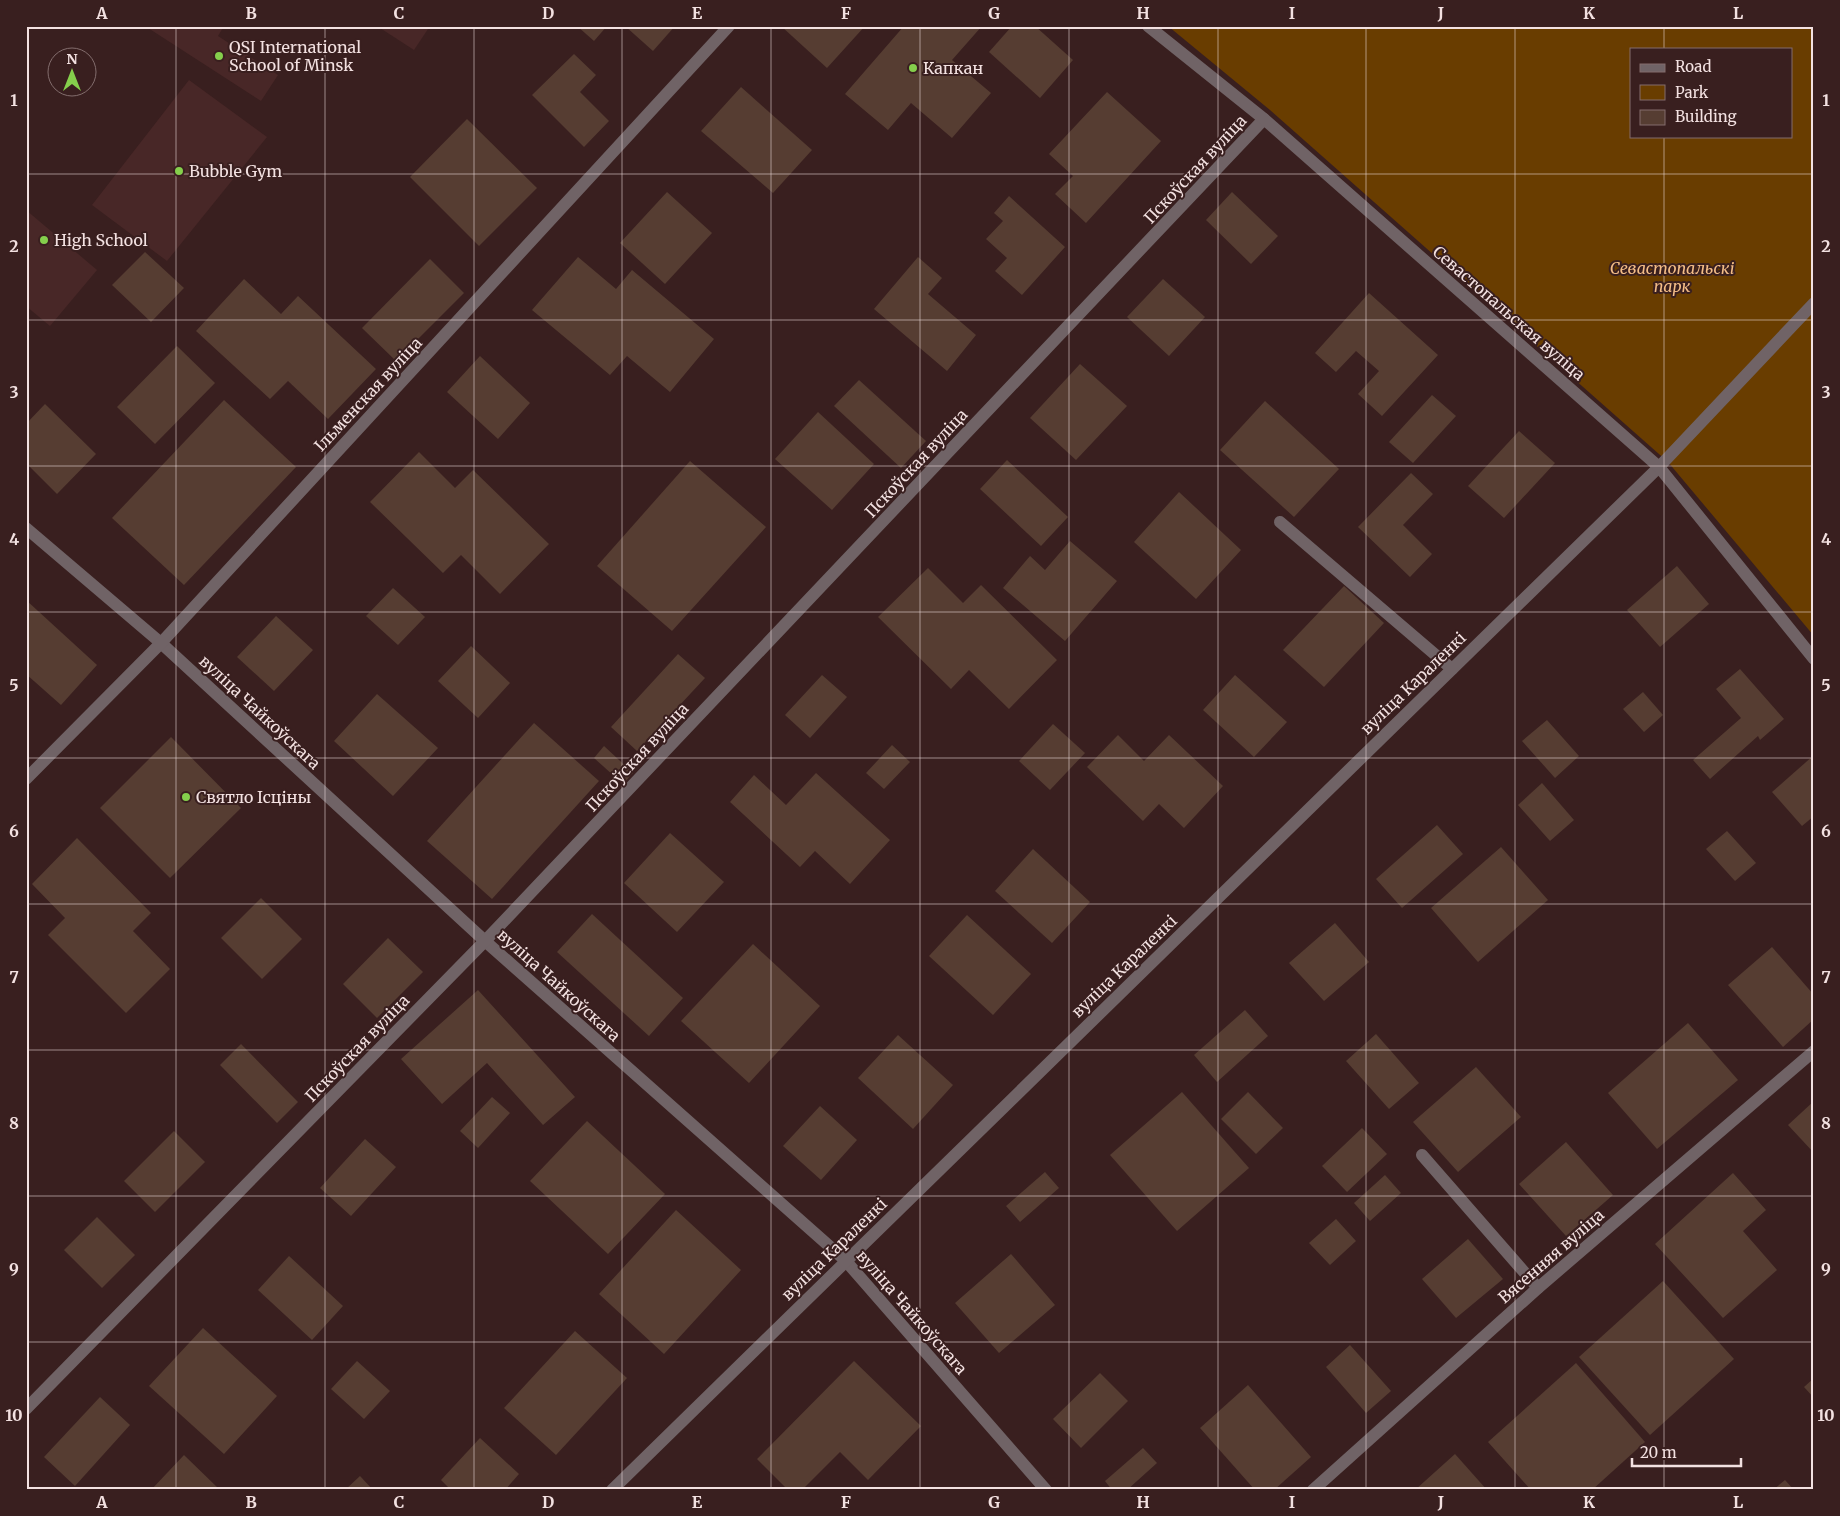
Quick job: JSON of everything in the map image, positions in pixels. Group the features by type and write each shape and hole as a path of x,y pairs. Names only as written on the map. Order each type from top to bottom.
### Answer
{"street":[{"name":"Ільменская вуліца","path":"26,779 161,643 729,26"},
{"name":"Севастопальская вуліца","path":"1148,26 1264,119 1658,466 1814,659"},
{"name":"Пскоўская вуліца","path":"26,1409 485,941 1264,119"},
{"name":"вуліца Караленкі","path":"612,1490 1658,466 1814,303"},
{"path":"1280,522 1452,669"},
{"name":"вуліца Чайкоўскага","path":"26,528 161,643 485,941 845,1260 1046,1490"},
{"name":"Вясенняя вуліца","path":"1313,1490 1538,1288 1814,1051"},
{"path":"1422,1155 1538,1288"}],"shaded area":[{"name":"QSI International School of Minsk","path":"145,26 224,26 218,36 278,75 261,101"},
{"name":"QSI International School of Minsk","path":"377,26 430,26 414,50"},
{"name":"Bubble Gym","path":"189,80 267,137 167,261 92,205"},
{"name":"High School","path":"26,210 97,270 50,326 26,306"}],"green space":[{"name":"Севастопальскі парк","path":"1168,26 1814,26 1814,636 1668,462 1270,110"}],"building":[{"path":"577,26 607,26 594,41"},
{"path":"625,26 675,26 653,51"},
{"path":"781,26 865,26 827,68"},
{"path":"904,26 982,26 952,60 991,93 952,138 911,103 888,130 845,94"},
{"path":"1012,26 1035,26 1073,60 1040,98 989,52"},
{"path":"574,54 596,75 580,92 609,121 584,147 532,95"},
{"path":"741,87 812,150 773,193 701,131"},
{"path":"1107,92 1161,141 1086,223 1055,194 1073,176 1049,154"},
{"path":"467,119 537,188 479,246 410,177"},
{"path":"667,192 712,233 665,284 620,243"},
{"path":"1232,192 1278,236 1251,264 1206,220"},
{"path":"1009,196 1065,247 1022,295 995,271 1007,258 986,239 1003,221 994,213"},
{"path":"145,252 184,288 151,322 112,285"},
{"path":"578,257 616,289 632,270 714,339 670,392 627,356 610,375 532,310"},
{"path":"918,257 942,278 928,294 976,335 947,371 874,309"},
{"path":"430,259 464,293 396,361 362,328"},
{"path":"244,279 281,314 298,296 376,369 328,419 288,381 270,399 196,331"},
{"path":"1163,279 1205,317 1169,356 1127,317"},
{"path":"1369,293 1438,355 1382,416 1358,394 1379,371 1356,351 1336,372 1315,353"},
{"path":"177,346 215,383 155,444 117,407"},
{"path":"480,356 530,403 498,439 447,392"},
{"path":"1080,364 1127,406 1076,460 1030,418"},
{"path":"859,380 926,441 901,468 834,406"},
{"path":"1432,395 1456,416 1413,463 1389,442"},
{"path":"224,400 296,467 184,585 112,518"},
{"path":"1265,401 1339,469 1294,517 1220,450"},
{"path":"45,404 96,454 57,494 26,463 26,424"},
{"path":"818,412 874,464 832,510 775,459"},
{"path":"1519,431 1555,463 1504,518 1468,486"},
{"path":"419,452 455,488 473,470 549,544 500,594 461,555 443,573 370,502"},
{"path":"1007,460 1068,517 1041,546 980,489"},
{"path":"690,461 766,527 672,631 597,566"},
{"path":"1411,473 1433,494 1403,525 1432,554 1410,577 1358,527"},
{"path":"1179,492 1241,550 1196,599 1134,542"},
{"path":"1070,541 1117,581 1065,641 1003,588 1030,556 1045,570"},
{"path":"1677,566 1709,604 1660,647 1627,610"},
{"path":"928,568 963,603 981,585 1057,660 1009,709 969,670 951,689 878,617"},
{"path":"1344,586 1384,623 1324,687 1283,650"},
{"path":"393,588 425,617 398,645 366,616"},
{"path":"26,600 97,665 61,705 26,674"},
{"path":"276,616 313,650 274,691 237,657"},
{"path":"471,646 510,683 478,718 438,681"},
{"path":"678,654 705,678 637,751 611,727"},
{"path":"1740,669 1784,719 1760,740 1758,736 1710,779 1693,760 1741,718 1716,689"},
{"path":"822,675 847,697 810,738 785,715"},
{"path":"1235,675 1287,722 1254,757 1203,710"},
{"path":"1643,692 1663,715 1644,732 1623,709"},
{"path":"377,694 438,748 393,796 334,741"},
{"path":"1547,720 1579,756 1555,778 1522,741"},
{"path":"534,723 599,781 492,899 427,841"},
{"path":"1053,724 1085,753 1050,790 1019,761"},
{"path":"1118,735 1144,761 1169,735 1223,786 1184,828 1159,804 1143,821 1087,767"},
{"path":"171,737 241,808 170,878 100,808"},
{"path":"892,745 910,762 884,789 866,773"},
{"path":"604,746 633,773 623,784 594,758"},
{"path":"1814,755 1814,816 1802,826 1772,792"},
{"path":"816,773 890,840 850,884 815,851 800,867 730,802 754,775 786,805"},
{"path":"1542,783 1574,820 1550,841 1518,805"},
{"path":"1437,825 1463,854 1402,908 1376,879"},
{"path":"1727,831 1756,863 1735,881 1706,849"},
{"path":"670,833 724,882 677,932 624,883"},
{"path":"77,838 151,913 133,931 170,969 126,1013 48,935 65,918 32,884"},
{"path":"1501,847 1548,900 1478,962 1431,908"},
{"path":"1033,849 1090,902 1052,943 995,891"},
{"path":"261,898 302,939 262,979 221,938"},
{"path":"592,914 683,998 649,1036 557,952"},
{"path":"967,915 1031,974 993,1015 929,956"},
{"path":"1335,923 1369,962 1324,1001 1289,963"},
{"path":"388,938 423,972 377,1018 343,984"},
{"path":"753,944 820,1006 749,1083 681,1021"},
{"path":"1772,947 1814,995 1814,1019 1783,1047 1728,985"},
{"path":"478,990 575,1097 543,1125 487,1063 442,1104 401,1059"},
{"path":"1245,1010 1268,1036 1217,1082 1194,1055"},
{"path":"1688,1023 1738,1080 1657,1149 1608,1093"},
{"path":"1376,1034 1419,1083 1389,1109 1346,1061"},
{"path":"898,1035 953,1085 913,1129 858,1078"},
{"path":"241,1044 298,1102 277,1123 220,1065"},
{"path":"1476,1067 1521,1117 1458,1172 1413,1122"},
{"path":"1182,1092 1249,1168 1177,1231 1110,1155"},
{"path":"1248,1092 1283,1128 1256,1154 1221,1119"},
{"path":"492,1097 510,1113 478,1148 460,1131"},
{"path":"1814,1101 1814,1153 1788,1125"},
{"path":"820,1106 857,1140 821,1180 783,1146"},
{"path":"587,1121 665,1194 608,1254 530,1181"},
{"path":"1362,1128 1387,1154 1347,1192 1322,1166"},
{"path":"174,1131 205,1162 155,1212 124,1181"},
{"path":"365,1139 396,1167 351,1216 320,1188"},
{"path":"1566,1142 1613,1195 1566,1236 1519,1184"},
{"path":"1045,1172 1059,1188 1020,1222 1006,1206"},
{"path":"1733,1173 1766,1210 1743,1231 1777,1270 1723,1318 1655,1244"},
{"path":"1385,1175 1401,1193 1370,1221 1354,1203"},
{"path":"676,1210 741,1270 664,1354 599,1294"},
{"path":"97,1217 135,1255 102,1288 64,1250"},
{"path":"1336,1219 1356,1241 1330,1265 1309,1243"},
{"path":"1468,1239 1503,1279 1456,1318 1422,1279"},
{"path":"1011,1254 1055,1305 999,1353 955,1303"},
{"path":"289,1256 343,1306 312,1340 258,1290"},
{"path":"1663,1281 1734,1359 1650,1435 1579,1357"},
{"path":"203,1328 277,1396 224,1454 149,1386"},
{"path":"575,1331 627,1378 556,1455 504,1408"},
{"path":"1350,1345 1391,1391 1366,1413 1326,1367"},
{"path":"357,1361 390,1391 364,1419 331,1389"},
{"path":"854,1361 921,1426 868,1480 840,1452 802,1490 788,1490 757,1459"},
{"path":"1576,1363 1645,1442 1592,1490 1531,1490 1488,1442"},
{"path":"1100,1373 1128,1401 1081,1448 1053,1419"},
{"path":"1814,1378 1814,1398 1804,1387"},
{"path":"1248,1385 1311,1457 1274,1490 1255,1490 1200,1428"},
{"path":"100,1397 130,1425 75,1486 44,1457"},
{"path":"480,1438 519,1474 505,1490 451,1490 441,1480"},
{"path":"1143,1448 1157,1463 1127,1490 1112,1490 1105,1481"},
{"path":"1455,1454 1487,1490 1415,1490"},
{"path":"184,1455 220,1490 151,1490"},
{"path":"360,1476 373,1490 345,1490"},
{"path":"1785,1480 1794,1490 1773,1490"}],"place":[{"name":"QSI International School of Minsk","path":"219,56"},
{"name":"Капкан","path":"913,68"},
{"name":"Bubble Gym","path":"179,171"},
{"name":"High School","path":"44,240"},
{"name":"Святло Ісціны","path":"186,797"}]}
